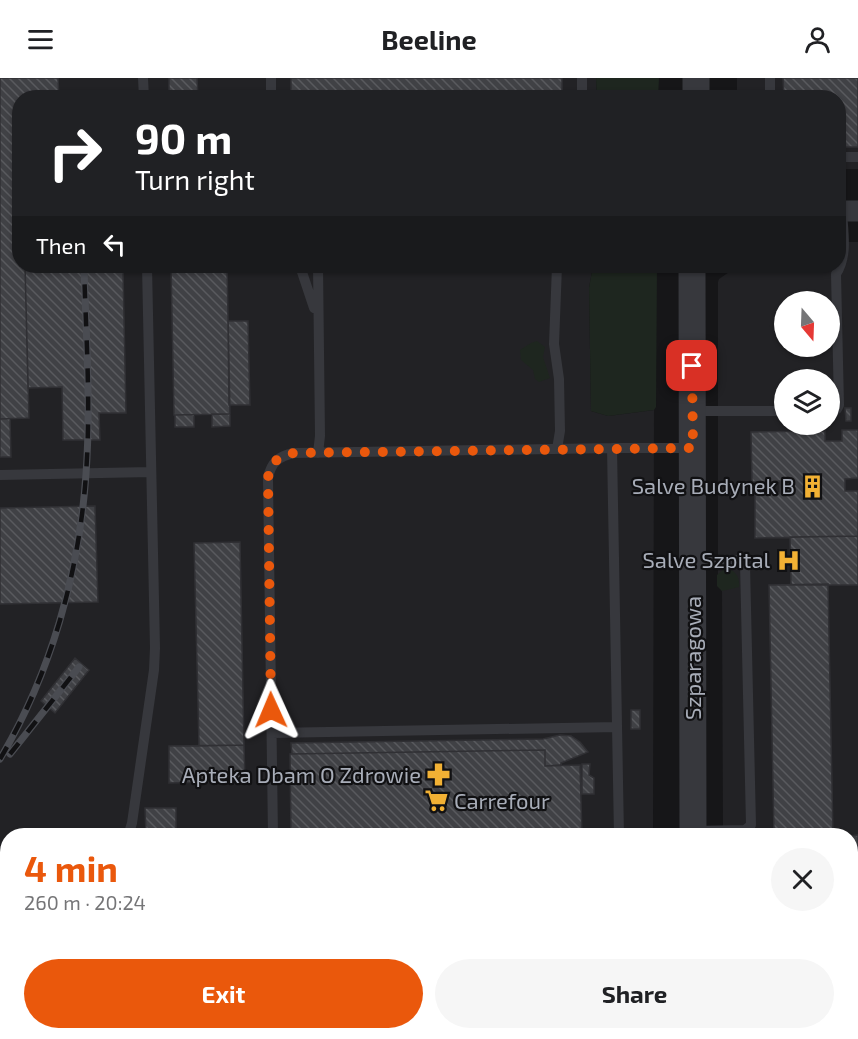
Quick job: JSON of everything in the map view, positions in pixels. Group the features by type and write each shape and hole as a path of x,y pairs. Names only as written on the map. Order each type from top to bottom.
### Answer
{"street":[{"name":"Szparagowa","path":"692,273 693,828"}],"lane":[{"path":"130,828 154,670 147,273"},
{"path":"302,273 318,320"},
{"path":"318,273 320,436 318,453"},
{"path":"557,273 554,344 558,366 560,431 557,449"},
{"path":"837,273 838,369"},
{"path":"692,411 774,411"},
{"path":"612,448 619,828"},
{"path":"273,828 268,478 269,470 278,458 294,453 693,448"},
{"path":"0,475 151,472"},
{"path":"694,561 739,560 745,564 751,825 747,828"},
{"path":"272,733 617,727"}],"shaded area":[{"path":"0,78 596,78 597,90 12,90 12,273 592,273 589,288 591,411 608,416 654,410 653,828 0,828"},
{"path":"596,78 659,78 658,90 597,90"},
{"path":"737,78 858,78 858,169 846,169 846,90 737,90"},
{"name":"Salve Szpital","path":"846,242 858,242 858,828 723,828 722,591 718,585 718,282 728,273 846,273"},
{"path":"592,273 657,273 656,407 654,410 608,416 591,411 589,288"},
{"path":"537,341 545,347 543,357 550,378 539,382 535,379 533,370 521,360 520,350"},
{"path":"724,569 736,574 739,587 722,591 717,586 717,575"}],"building":[{"path":"0,78 58,78 59,90 12,90 12,273 25,273 29,418 0,419"},
{"path":"169,78 197,78 198,90 169,90"},
{"path":"291,78 562,78 562,90 291,90"},
{"path":"783,78 858,78 858,147 846,147 846,90 784,90"},
{"path":"25,273 123,273 126,413 99,413 100,440 63,440 62,387 28,388"},
{"path":"171,273 227,273 230,414 174,415"},
{"path":"228,321 248,321 250,405 229,405"},
{"path":"845,408 851,408 851,421 846,421"},
{"path":"212,414 230,414 230,426 212,427"},
{"path":"175,415 194,415 194,427 175,427"},
{"path":"0,419 10,419 11,457 0,457"},
{"name":"Salve Budynek B","path":"842,430 858,430 858,478 845,479 845,491 858,491 858,536 755,538 755,493 780,493 780,481 752,482 751,432 774,432 774,435 825,435 825,441 842,441"},
{"path":"95,506 98,602 0,604 0,508"},
{"path":"858,536 858,585 791,585 790,537"},
{"path":"240,542 244,745 199,746 194,543"},
{"path":"828,584 833,828 774,828 769,585"},
{"path":"75,658 89,670 55,713 41,701"},
{"path":"631,710 640,710 640,729 631,729"},
{"path":"560,735 571,736 588,752 561,763 561,765 545,766 545,750 292,754 291,743 543,739"},
{"path":"244,745 245,781 169,783 169,746"},
{"name":"Carrefour","path":"545,750 545,766 580,765 582,828 291,828 290,754"},
{"path":"582,764 590,764 589,775 594,778 594,794 582,794"},
{"path":"145,808 176,808 176,828 146,828"}],"railway":[{"path":"0,759 18,726 48,657 60,622 77,549 86,474 88,422 84,273"},
{"path":"10,754 79,667"}],"place":[{"name":"Salve Budynek B","path":"813,486"},
{"name":"Salve Szpital","path":"788,560"},
{"name":"Apteka Dbam O Zdrowie","path":"439,775"},
{"name":"Carrefour","path":"436,801"}],"route":[{"path":"271,710 268,478 269,470 278,458 294,453 693,448 692,366"}]}
